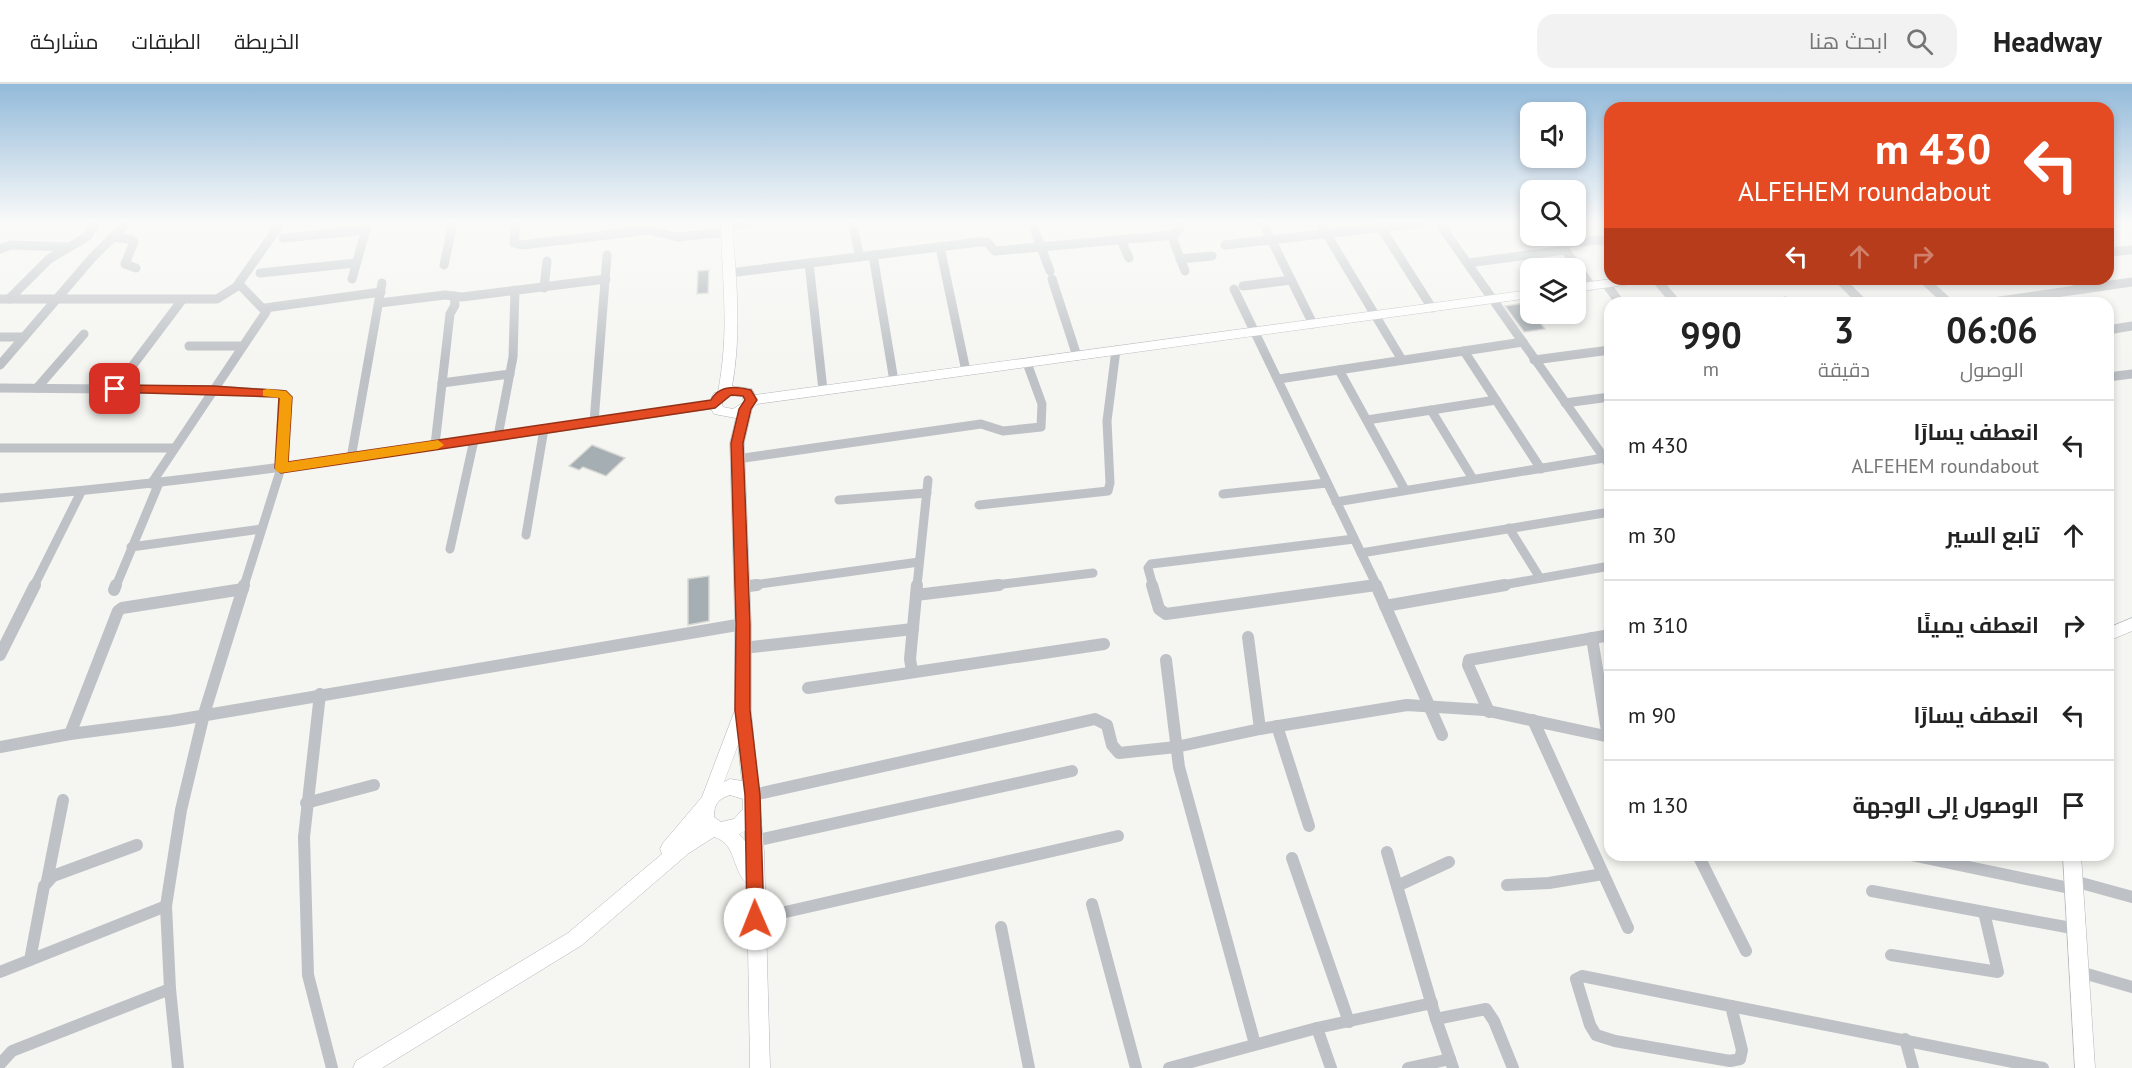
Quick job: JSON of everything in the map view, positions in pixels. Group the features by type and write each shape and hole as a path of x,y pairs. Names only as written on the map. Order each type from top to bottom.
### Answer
{"street":[{"path":"4,299 37,269"},
{"path":"0,365 84,269"},
{"path":"4,299 217,299 225,296 240,284 247,269"},
{"path":"260,273 299,269"},
{"path":"352,279 355,269"},
{"path":"544,288 547,269"},
{"path":"594,422 606,269"},
{"path":"729,269 731,357 721,403 737,443"},
{"path":"729,273 762,269"},
{"path":"810,269 823,390"},
{"path":"875,269 894,381"},
{"path":"945,269 966,371"},
{"path":"1049,269 1077,356"},
{"path":"1286,269 1313,324"},
{"path":"1347,269 1402,360"},
{"path":"1407,269 1432,308"},
{"path":"1472,269 1534,360 1604,454"},
{"path":"1579,269 1591,286"},
{"path":"379,303 445,295 544,288 606,279"},
{"path":"1292,280 1238,287 1255,331 1376,585 1442,735"},
{"path":"2114,285 2132,282"},
{"path":"240,284 265,309"},
{"path":"1586,287 1604,284"},
{"path":"1661,285 1671,297"},
{"path":"1837,285 1848,297"},
{"path":"1845,285 1857,297"},
{"path":"1930,285 1942,297"},
{"path":"2079,285 2084,289"},
{"path":"2028,297 2111,285"},
{"path":"265,309 381,288 351,458"},
{"path":"498,436 513,357 515,290"},
{"path":"2,500 281,468 721,403 1520,295"},
{"path":"435,445 450,314 455,305 454,296"},
{"path":"115,389 182,300"},
{"path":"114,590 155,483 174,448 266,312 265,309"},
{"path":"2114,329 2132,326"},
{"path":"37,388 84,334"},
{"path":"0,338 24,337"},
{"path":"1279,379 1523,342"},
{"path":"189,346 243,346"},
{"path":"979,505 1108,491 1110,483 1107,421 1116,350"},
{"path":"1464,351 1541,469"},
{"path":"1534,360 1604,351"},
{"path":"731,357 746,400 737,443 737,459 743,624 743,710 754,841 760,1068"},
{"path":"737,459 981,424 1003,431 1041,427 1042,404 1027,363"},
{"path":"1339,369 1405,490"},
{"path":"442,383 510,374"},
{"path":"2114,377 2132,374"},
{"path":"0,388 214,390 282,394 286,397 281,468 204,714 181,810 166,906 170,989 178,1068"},
{"path":"1565,403 1604,398"},
{"path":"721,403 735,414 746,400"},
{"path":"1367,420 1496,400"},
{"path":"1431,410 1473,479"},
{"path":"526,535 544,429"},
{"path":"450,549 474,440"},
{"path":"0,448 174,448"},
{"path":"1336,502 1604,457"},
{"path":"912,671 910,660 928,480"},
{"path":"1223,494 1327,483"},
{"path":"0,656 81,492"},
{"path":"839,500 927,493"},
{"path":"1361,553 1604,513"},
{"path":"1509,528 1540,578"},
{"path":"131,547 261,529"},
{"path":"1354,539 1151,564 1148,568 1159,609 1166,614 1376,585"},
{"path":"740,587 919,562"},
{"path":"1385,606 1604,567"},
{"path":"916,595 1093,573"},
{"path":"70,734 118,611 122,608 243,589"},
{"path":"0,747 70,734 171,721 743,624"},
{"path":"2114,632 2132,624"},
{"path":"743,648 913,629"},
{"path":"1489,712 1468,665 1469,660 1604,636"},
{"path":"1248,637 1260,729"},
{"path":"1592,638 1604,708"},
{"path":"808,688 1104,644"},
{"path":"1166,660 1179,767 1255,1044"},
{"path":"320,694 304,837 308,975 332,1068"},
{"path":"752,802 1095,719 1107,725 1112,745 1119,753 1176,747 1277,726 1407,705 1430,704 1533,720 1604,736"},
{"path":"743,710 707,801 704,816 741,849 755,892"},
{"path":"1533,720 1628,928"},
{"path":"1277,726 1309,826"},
{"path":"754,841 1072,771"},
{"path":"306,803 374,785"},
{"path":"363,1068 575,939 692,840 718,829 741,825 752,802 748,793 735,787 719,790 707,801 646,878"},
{"path":"30,960 63,800"},
{"path":"755,919 1118,836"},
{"path":"47,880 137,845"},
{"path":"1387,852 1436,1019 1452,1064 1408,1068"},
{"path":"1292,858 1349,1022"},
{"path":"1701,861 1746,951"},
{"path":"1944,861 2132,897"},
{"path":"2072,861 2085,1068"},
{"path":"1397,886 1449,862"},
{"path":"1507,885 1549,883 1603,874"},
{"path":"1872,891 2077,929"},
{"path":"1092,904 1136,1068"},
{"path":"0,972 166,906"},
{"path":"1891,955 1998,972 1984,912"},
{"path":"1001,927 1029,1068"},
{"path":"2080,972 2132,987"},
{"path":"1731,1004 1742,1050 1740,1059 1730,1061 1615,1041 1596,1035 1590,1025 1576,979 1582,976 1731,1004 2043,1068"},
{"path":"0,1064 12,1051 170,989"},
{"path":"1169,1068 1317,1028 1432,1003"},
{"path":"1436,1019 1486,1009 1494,1021 1513,1068"},
{"path":"1317,1028 1331,1068"},
{"path":"1905,1039 1913,1068"}],"building":[{"path":"709,270 708,293 697,294 698,271"},
{"path":"1520,304 1520,324 1541,324 1545,329 1524,332 1505,306"},
{"path":"592,445 625,458 606,476 583,467 579,470 569,466"},
{"path":"709,576 709,621 688,625 688,579"}],"slow traffic":[{"path":"267,393 282,394 286,397 281,468 438,445"}],"route":[{"path":"115,389 214,390 282,394 286,397 281,468 715,404 719,396 729,391 747,392 751,400 745,409 737,443 743,624 743,710 753,795 755,919"}]}
